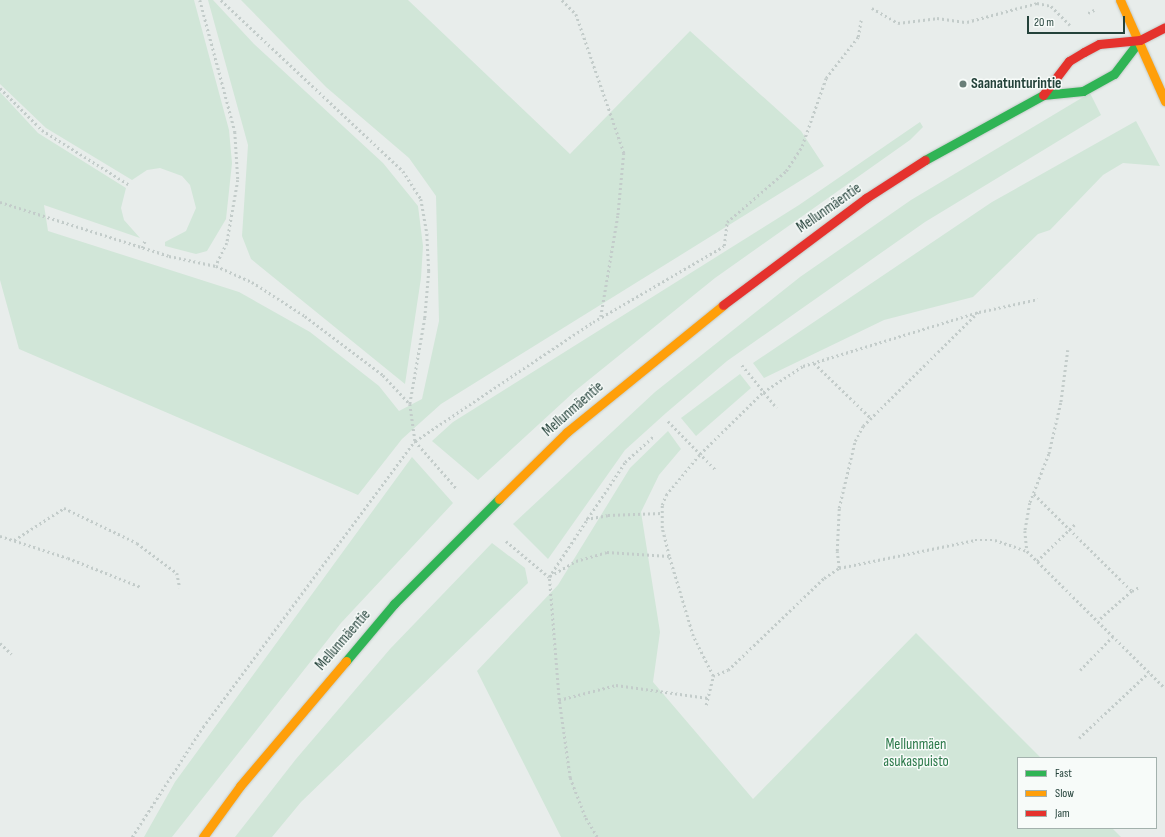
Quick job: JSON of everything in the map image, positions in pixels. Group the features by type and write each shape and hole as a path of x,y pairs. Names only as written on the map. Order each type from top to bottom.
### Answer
{"main road":[{"path":"1120,0 1140,40 1165,101"},
{"name":"Mellunmäentie","path":"1043,96 1074,58 1099,44 1140,40 1165,27"},
{"name":"Mellunmäentie","path":"203,837 240,786 394,604 567,432 762,273 866,198 948,145 1043,96 1083,91 1114,74 1140,40"}],"path":[{"path":"200,0 236,146 238,180 232,222 227,243 216,266"},
{"path":"221,0 403,171 421,199 429,271 425,318 410,404 415,441 458,489"},
{"path":"562,0 576,14 624,153 618,216 601,318"},
{"path":"872,8 898,23 937,18 967,22 1038,3 1051,6 1070,24"},
{"path":"132,837 203,727 415,441 601,318 724,246 727,222 786,171 802,146 826,78 858,37 861,20"},
{"path":"0,88 42,130 128,184"},
{"path":"0,202 142,248 216,266 252,282 305,316 383,375 410,404"},
{"path":"142,248 145,240"},
{"path":"706,705 713,676 693,636 669,556 662,513 666,495 700,454 763,392 803,366 979,312 1038,299"},
{"path":"839,568 837,551 839,508 855,441 871,418 979,312"},
{"path":"1028,552 1025,531 1034,494 1049,454 1061,403 1068,350"},
{"path":"814,363 871,418"},
{"path":"742,365 777,408"},
{"path":"668,421 716,470"},
{"path":"597,837 585,817 570,778 560,700 550,577 585,520 625,462 655,435"},
{"path":"1034,494 1132,591"},
{"path":"14,540 64,508 137,543 178,573 180,588"},
{"path":"585,520 608,514 662,513"},
{"path":"1037,561 1075,524"},
{"path":"0,536 141,587"},
{"path":"713,676 728,670 824,578 839,568 975,540 995,540 1028,552 1165,688"},
{"path":"506,541 550,577"},
{"path":"550,577 576,561 607,552 669,556"},
{"path":"1098,621 1132,591 1139,587"},
{"path":"1080,670 1113,636"},
{"path":"0,643 12,654"},
{"path":"1079,738 1149,672"},
{"path":"560,700 616,685 708,698"}],"green space":[{"path":"0,0 194,0 229,130 232,163 226,219 207,251 196,254 165,246 165,242 186,231 196,208 190,185 182,176 160,168 147,170 132,180 46,128 0,84"},
{"path":"208,0 213,0 254,44 383,163 418,206 423,246 421,278 405,384 251,259 242,236 248,145"},
{"path":"241,0 408,0 570,154 690,31 801,131 824,166 441,404 402,439 358,495 19,349 0,280 0,92 38,133 126,188 121,208 124,220 140,238 44,205 48,231 239,292 310,332 379,386 399,411 422,399 439,321 436,196 409,158 326,87"},
{"path":"1090,93 1101,115 925,222 727,361 666,413 625,450 548,559 513,524 655,392 800,277 911,200"},
{"path":"1136,121 1160,166 1123,163 1103,175 1050,230 1038,234 973,297 884,320 764,378 753,363 992,202"},
{"path":"920,122 923,127 910,140 715,278 575,391 478,480 432,441 453,422 799,205"},
{"path":"740,374 751,388 696,436 681,418"},
{"name":"Mellunmäen asukaspuisto","path":"668,431 681,449 659,475 641,512 660,632 653,682 753,799 916,633 1040,757 1017,757 1017,829 1113,829 1121,837 561,837 477,671 558,585 630,468"},
{"path":"412,457 453,503 341,623 172,837 144,837 175,782"},
{"path":"492,543 525,568 528,583 301,802 272,837 235,837 296,759 390,649"}],"traffic: fast":[{"path":"925,160 1043,95 1083,91 1114,74 1140,40"},
{"path":"346,661 394,604 499,499"}],"traffic: slow":[{"path":"1120,0 1165,101"},
{"path":"499,499 567,432 723,305"},
{"path":"203,837 240,786 346,661"}],"traffic: jam":[{"path":"1043,95 1069,61 1084,52 1099,44 1140,40 1165,27"},
{"path":"723,305 866,198 925,160"}],"place":[{"name":"Saanatunturintie","path":"963,84"}]}
